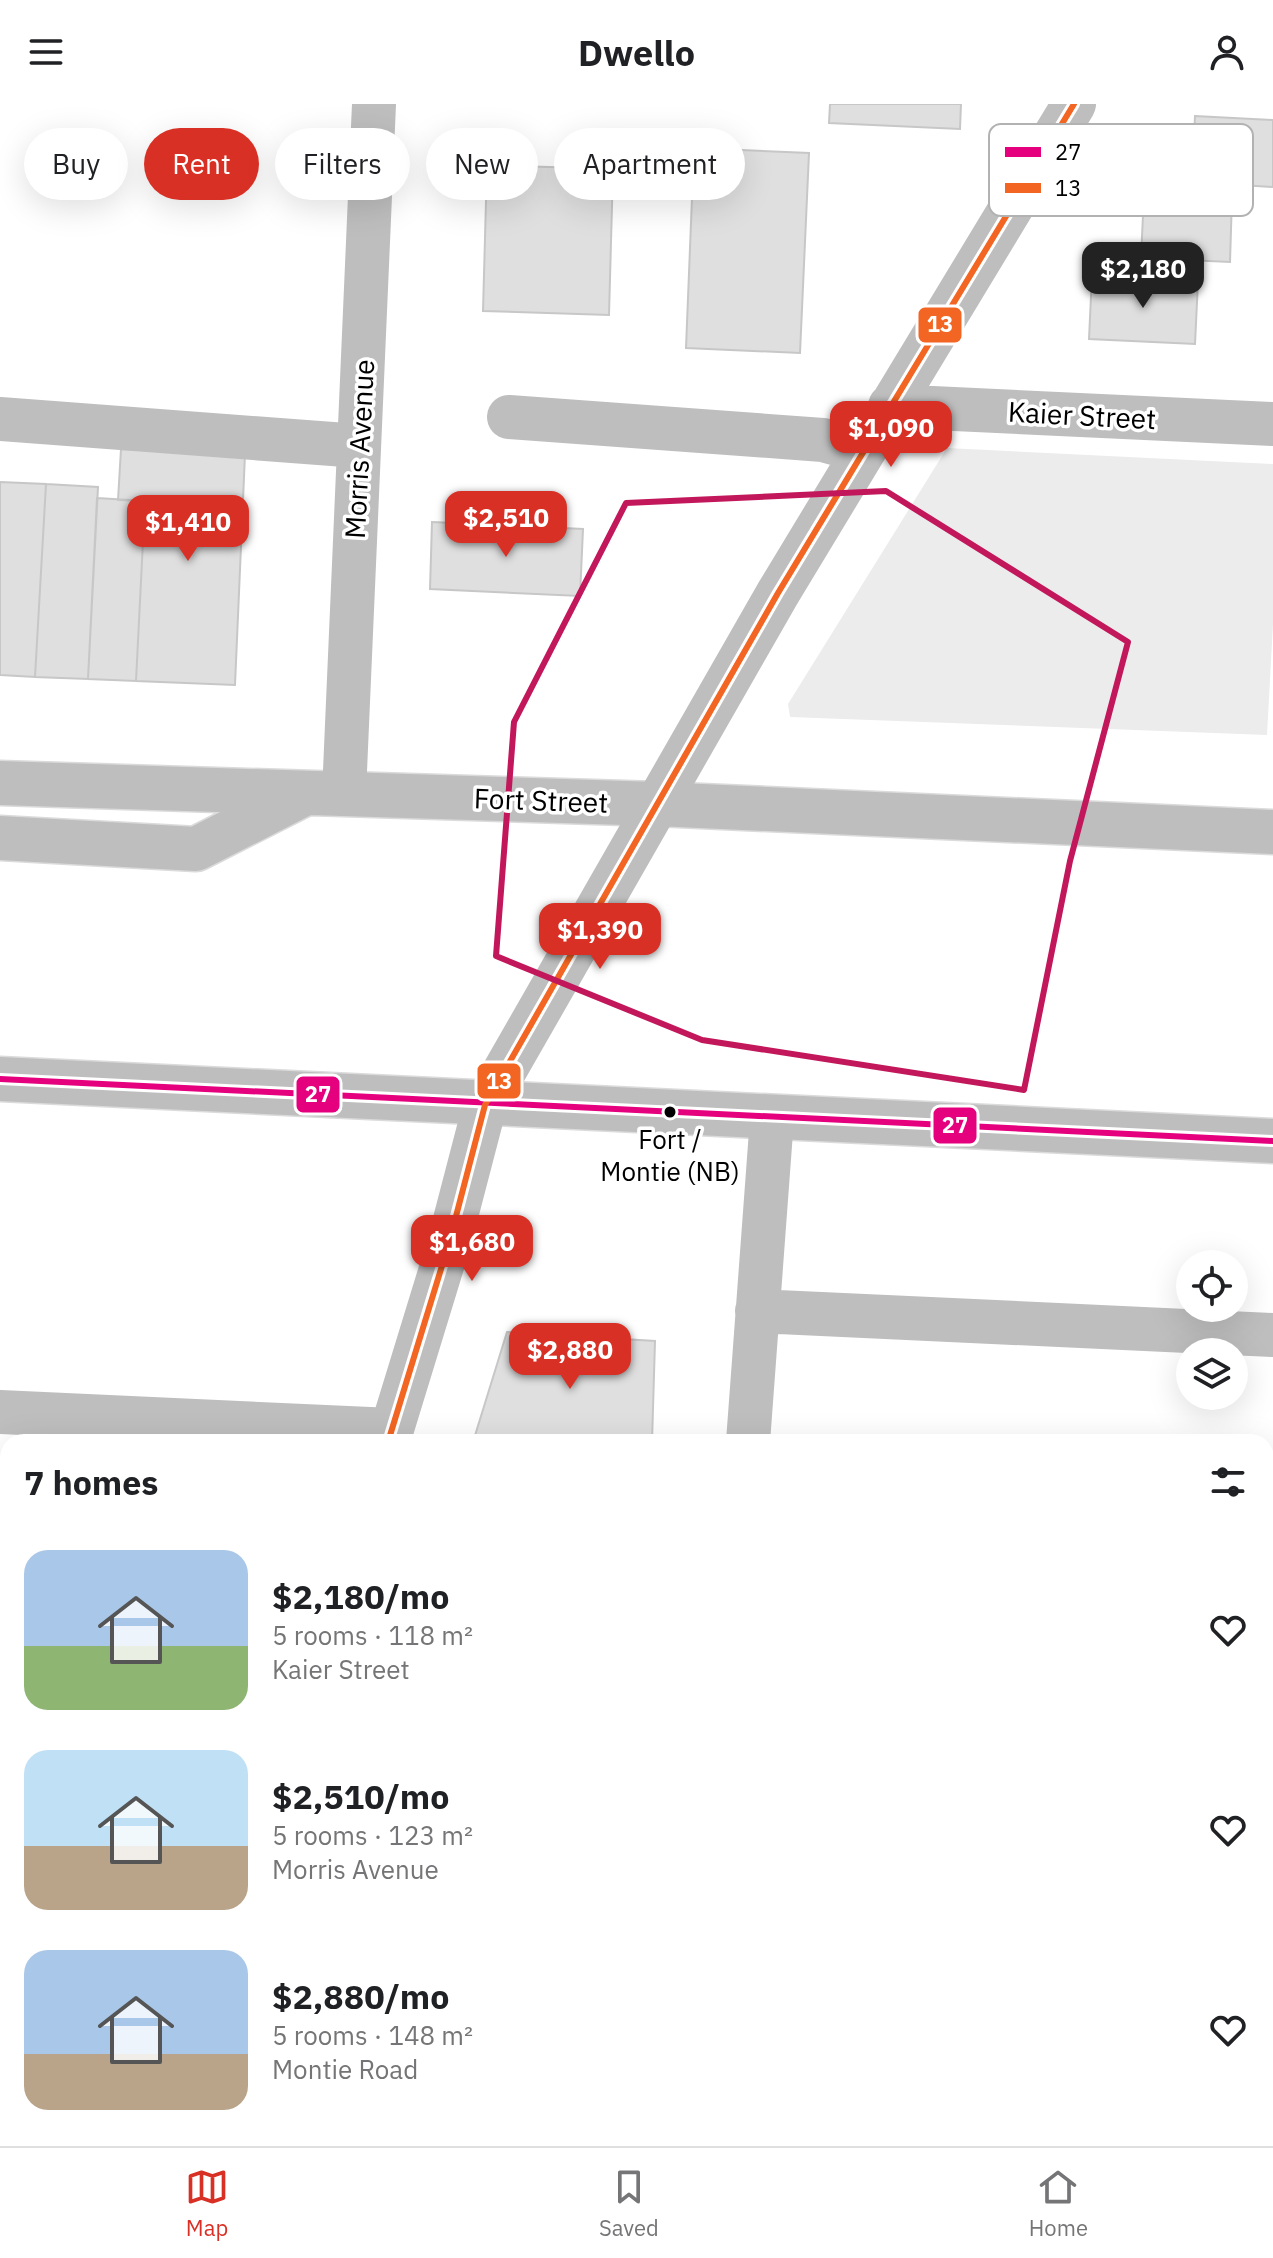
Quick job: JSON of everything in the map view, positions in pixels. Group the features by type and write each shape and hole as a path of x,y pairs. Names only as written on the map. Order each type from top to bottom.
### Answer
{"main road":[{"name":"Morris Avenue","path":"326,793 359,446 374,104"},
{"path":"1062,124 1074,104"},
{"path":"391,1434 449,1243 485,1105 863,451 1006,216"},
{"name":"Kaier Street","path":"890,406 1273,424"},
{"path":"509,417 811,439 863,451"},
{"path":"0,419 359,446"},
{"name":"Fort Street","path":"0,783 657,804 1273,832"},
{"path":"0,838 196,849 326,793"},
{"path":"0,1079 1273,1141"},
{"path":"749,1434 772,1118"},
{"path":"757,1311 1273,1335"},
{"path":"0,1412 212,1432 301,1434"}],"highlighted area":[{"path":"886,491 1128,642 1070,861 1024,1090 702,1040 496,956 514,722 626,503"}],"shaded area":[{"path":"947,448 1273,464 1273,624 1267,735 790,717 788,704"}],"building":[{"path":"830,104 961,104 960,129 829,123"},
{"path":"1195,116 1273,120 1273,187 1253,186 1253,124 1195,124"},
{"path":"745,150 809,153 800,353 686,348 692,200 745,200"},
{"path":"538,167 554,167 554,200 612,200 609,315 483,311 486,200 538,200"},
{"path":"1143,216 1231,216 1230,262 1141,258"},
{"path":"1092,275 1198,281 1195,344 1089,339"},
{"path":"121,449 245,454 235,685 136,681 145,501 118,500"},
{"path":"0,482 46,484 35,677 0,675"},
{"path":"46,484 98,487 88,679 35,677"},
{"path":"97,498 145,501 136,681 88,679"},
{"path":"432,522 583,529 580,596 430,589"},
{"path":"507,1332 655,1341 652,1434 475,1434"}],"transit line":[{"name":"13","path":"1062,124 1074,104"},
{"name":"13","path":"390,1434 449,1243 485,1105 778,593 1006,216"},
{"name":"27","path":"0,1079 1273,1141"}],"place":[{"name":"Fort / Montie (NB)","path":"670,1112"}]}
